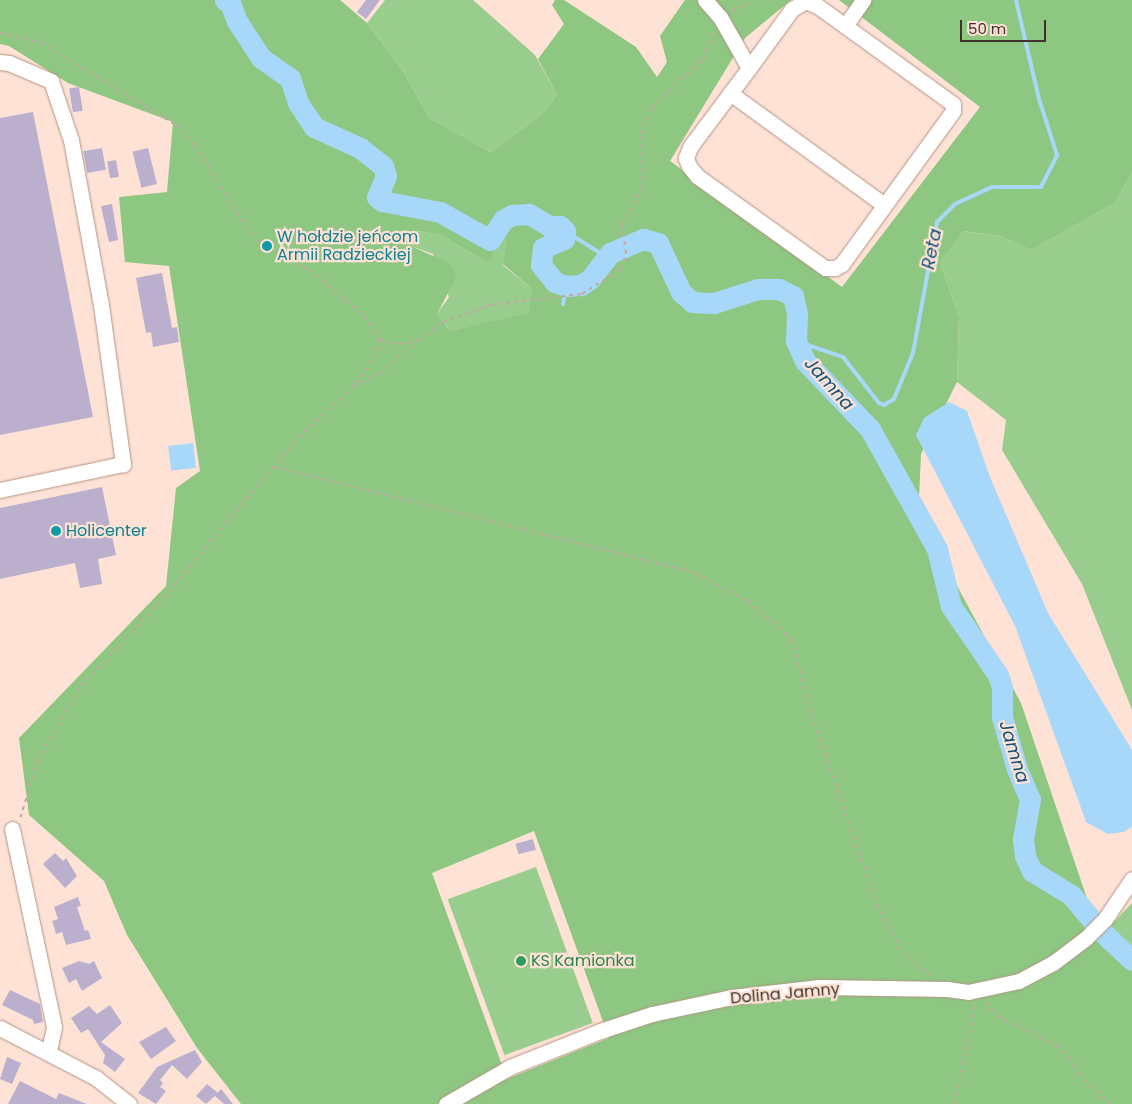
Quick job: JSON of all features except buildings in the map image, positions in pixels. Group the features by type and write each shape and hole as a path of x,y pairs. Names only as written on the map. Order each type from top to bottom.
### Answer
{"street":[{"path":"705,0 720,17 749,68"},
{"path":"845,26 863,0"},
{"path":"806,1 821,3 845,26 953,104 953,111 842,264 825,268 697,176 686,158 690,147 792,9 806,1"},
{"path":"0,62 9,63 51,82 71,140 102,305 123,464 0,490"},
{"path":"730,93 884,205"},
{"path":"12,829 54,1027 49,1052"},
{"name":"Dolina Jamny","path":"446,1104 510,1067 600,1031 652,1014 732,998 819,987 980,991 1019,981 1053,963 1105,919 1132,880"},
{"path":"0,1028 96,1078 129,1104"}],"path":[{"path":"354,386 379,374 443,322 490,305 582,294 621,269 626,253 622,225 642,188 640,134 652,108 703,59 720,17 755,0"},
{"path":"0,33 42,43 176,126 195,145 255,240 309,270 365,316 379,339 377,354 354,386 300,436 166,595 80,688 38,760 24,815 12,829"},
{"path":"379,339 398,344 419,340"},
{"path":"275,467 694,572 748,601 792,638 812,716 877,904 903,954 947,989"},
{"path":"954,1104 980,991"},
{"path":"980,991 988,1009 997,1016 1056,1045 1070,1057 1079,1074 1112,1104"}],"green space":[{"path":"0,0 340,0 367,23 403,71 429,118 491,152 541,115 557,95 538,59 564,24 552,5 555,0 564,0 636,47 657,77 667,62 660,36 685,0 791,0 745,38 670,161 842,287 980,107 839,0 1132,0 1132,172 1115,203 1031,250 1001,236 963,231 940,262 959,317 957,382 921,454 919,498 957,586 1021,703 1101,940 1132,968 1132,1104 241,1104 197,1048 127,935 104,881 29,815 19,738 166,586 176,488 200,471 169,266 125,262 119,197 167,192 173,122 68,83 9,46 0,44","holes":["418,231 441,235 484,261 491,259 495,245 506,239 503,264 532,289 528,313 450,331 437,314 456,278 451,264 411,246 408,236","534,831 609,1038 507,1079 432,873"]},
{"path":"385,0 473,0 535,55 557,95 541,115 491,152 429,118 403,71 367,23"},
{"path":"1132,172 1132,710 1082,584 1002,450 1006,420 957,382 959,317 940,262 962,231 1001,236 1031,250 1115,203"},
{"path":"418,231 441,235 484,261 495,245 506,239 503,265 532,289 528,314 450,331 437,314 449,297 433,254 411,246 406,239"},
{"name":"KS Kamionka","path":"536,867 593,1023 504,1055 448,899"},
{"path":"1132,903 1132,951 1109,927"}],"water":[{"name":"Jamna","path":"949,402 967,411 990,477 1048,613 1132,750 1132,826 1124,832 1108,834 1086,822 1015,626 916,435 924,418"},
{"path":"193,443 196,468 171,471 168,446"}],"waterway":[{"name":"Jamna","path":"225,0 230,3 237,21 261,58 290,78 298,103 314,127 360,148 383,166 386,176 377,197 382,201 440,212 490,240 503,220 512,215 529,214 549,226 560,226 565,231 564,239 543,248 541,265 555,282 566,286 581,285 590,279 610,253 643,239 658,243 681,292 692,302 714,303 758,289 779,289 793,296 797,314 796,341 805,361 870,429 937,549 951,606 998,675 1002,687 1002,717 1017,769 1030,799 1023,839 1025,856 1032,871 1071,895 1094,922"},
{"name":"Reta","path":"796,341 843,357 879,403 884,405 894,399 913,353 937,222 955,204 992,187 1041,187 1057,155 1039,99 1016,0"},
{"path":"565,231 605,256"},
{"path":"563,304 566,286"},
{"name":"Jamna","path":"1102,932 1132,960"}],"place":[{"name":"W hołdzie jeńcom Armii Radzieckiej","path":"267,246"},
{"name":"Holicenter","path":"56,531"},
{"name":"KS Kamionka","path":"521,961"}]}
